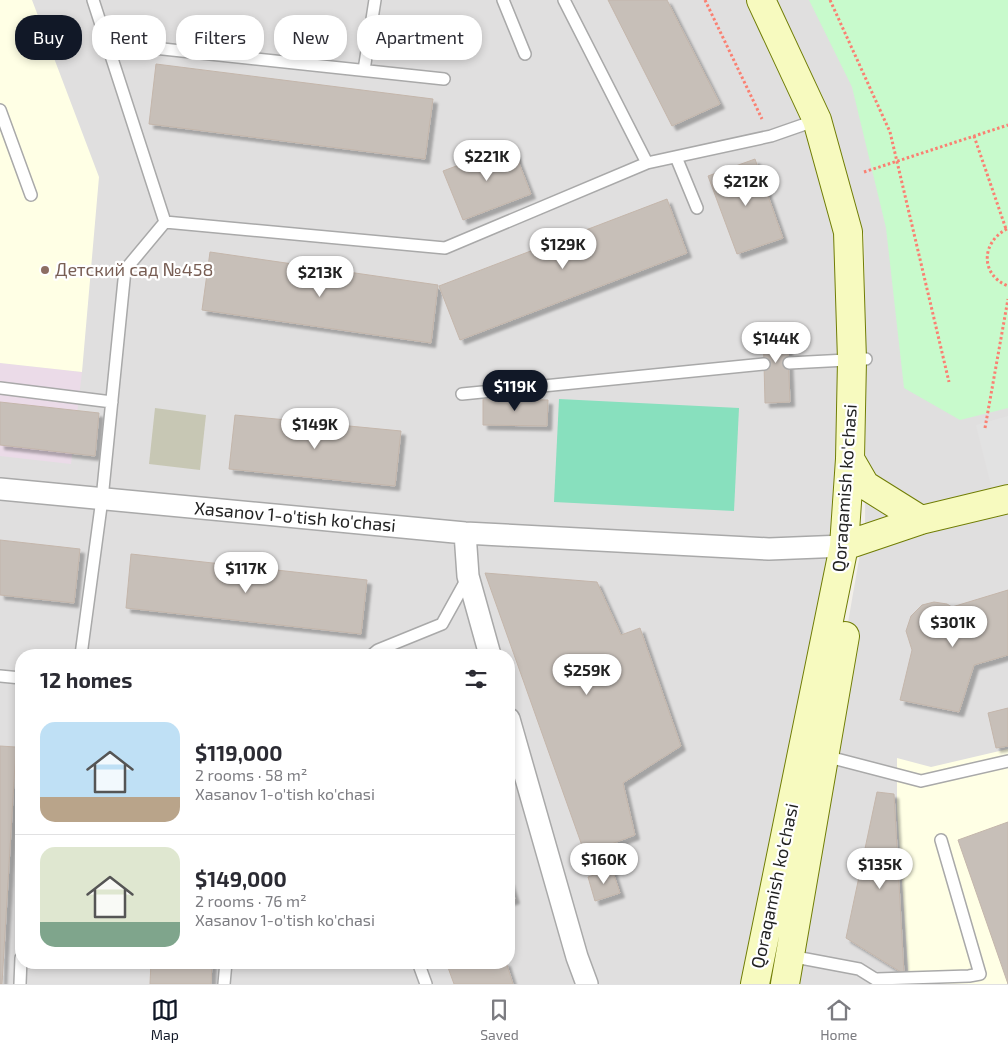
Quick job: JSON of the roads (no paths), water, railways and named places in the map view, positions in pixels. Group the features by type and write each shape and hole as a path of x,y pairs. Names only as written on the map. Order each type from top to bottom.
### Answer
{"main road":[{"name":"Qoraqamish ko'chasi","path":"761,0 823,118"},
{"name":"Qoraqamish ko'chasi","path":"778,0 864,228 859,359 850,459 853,544 825,756 785,984"},
{"name":"Qoraqamish ko'chasi","path":"753,977 865,485 859,359"},
{"path":"850,459 865,485 921,520"},
{"path":"853,544 921,520 1008,499"}],"street":[{"name":"Xasanov 1-o'tish ko'chasi","path":"0,489 465,533 769,549 853,544"},
{"path":"465,533 468,576 488,649"},
{"path":"515,740 586,984"}],"lane":[{"path":"93,0 98,15"},
{"path":"364,70 375,0"},
{"path":"503,0 525,54"},
{"path":"564,0 647,163"},
{"path":"166,48 444,79"},
{"path":"113,60 165,222"},
{"path":"0,110 31,195"},
{"path":"165,222 445,248 647,163 771,136 823,118"},
{"path":"676,157 697,208"},
{"path":"82,649 102,499 125,270 165,222"},
{"path":"789,363 859,359"},
{"path":"462,394 764,364"},
{"path":"0,388 112,402"},
{"path":"380,649 442,624 468,576"},
{"path":"0,676 15,677"},
{"path":"825,756 921,781 1008,761"},
{"path":"790,956 859,969 880,982 980,974 940,840"},
{"path":"20,984 21,969"},
{"path":"224,984 225,969"},
{"path":"421,969 426,984"}],"place":[{"name":"Детский сад №458","path":"45,270"}]}
